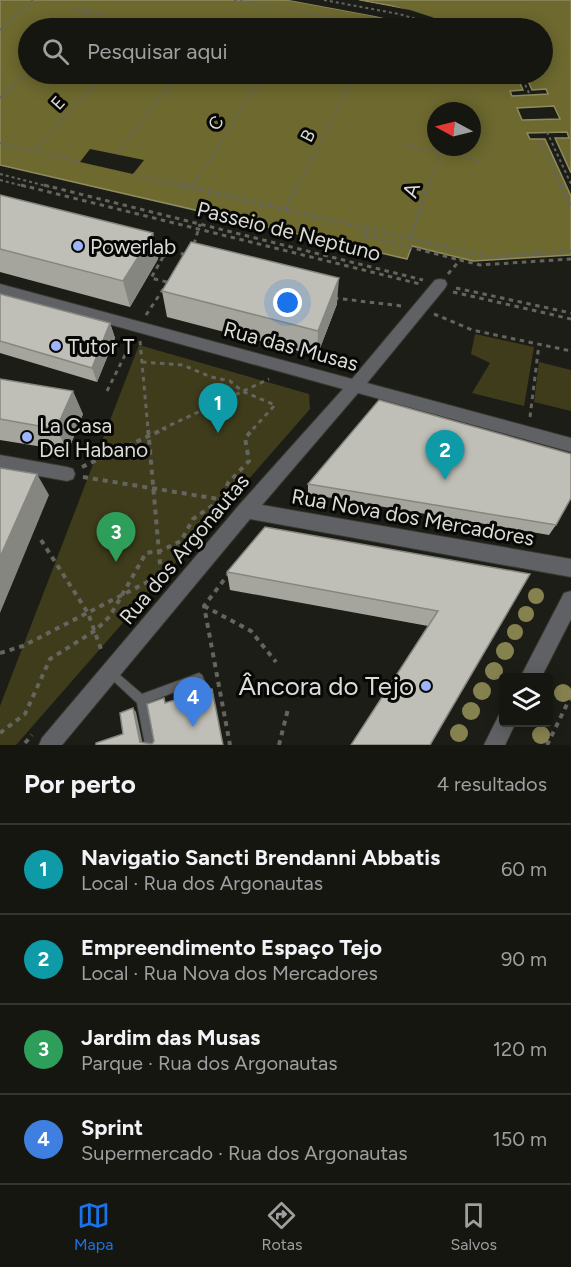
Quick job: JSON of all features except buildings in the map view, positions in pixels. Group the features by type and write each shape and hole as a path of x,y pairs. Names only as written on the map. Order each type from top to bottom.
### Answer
{"street":[{"name":"Rua dos Argonautas","path":"50,745 246,510 356,385 438,286"},
{"name":"Rua das Musas","path":"0,290 571,445"},
{"path":"0,462 67,474"},
{"name":"Rua Nova dos Mercadores","path":"246,510 571,568"},
{"path":"533,673 571,600"},
{"path":"494,745 504,727"}],"lane":[{"path":"110,672 141,700 150,745"},
{"path":"141,700 199,678 204,696"}],"path":[{"path":"0,30 33,0"},
{"path":"234,0 336,18"},
{"path":"324,0 413,18"},
{"path":"72,9 105,15"},
{"path":"82,18 88,12"},
{"path":"0,99 18,80"},
{"name":"E","path":"34,151 94,84"},
{"path":"117,154 170,84"},
{"name":"C","path":"191,188 258,84"},
{"name":"B","path":"285,210 351,84"},
{"path":"525,84 530,95"},
{"path":"547,132 571,184"},
{"path":"540,140 571,208"},
{"path":"0,143 80,162"},
{"path":"405,145 427,149"},
{"path":"568,151 571,157"},
{"name":"A","path":"410,238 439,156"},
{"path":"458,156 481,161"},
{"name":"Passeio de Neptuno","path":"0,174 438,286 571,313"},
{"path":"133,174 489,256 571,251"},
{"path":"0,180 571,319"},
{"path":"193,249 200,224"},
{"path":"366,228 363,235 480,265 571,259"},
{"path":"107,391 139,327 167,282 151,278 163,257 170,253 183,252 191,260"},
{"path":"151,254 163,257"},
{"path":"438,286 460,260"},
{"path":"330,297 420,309 472,330 571,351"},
{"path":"0,653 23,646 161,574 139,327"},
{"path":"528,433 539,344"},
{"path":"0,733 24,714 50,659 96,630 110,616 146,553 160,551 181,541 193,519 222,499 228,483 249,461 245,438 276,405 242,392 230,381 211,377 183,365 142,362"},
{"path":"67,474 291,369"},
{"path":"67,474 232,501 227,507"},
{"path":"41,540 96,630 103,650 96,658"},
{"path":"230,745 204,606 231,571"},
{"path":"204,606 251,632 276,662"},
{"path":"547,745 571,696"},
{"path":"279,745 288,709"},
{"path":"26,743 40,726"}],"shaded area":[{"path":"0,0 289,0 383,18 18,18 18,84 520,84 523,90 510,91 512,96 548,94 546,89 532,90 529,84 553,84 553,18 432,18 392,6 359,0 571,0 571,173 555,138 569,138 567,132 527,133 530,139 545,139 571,196 571,255 473,261 412,246 407,259 0,165","holes":["554,106 560,119 522,120 517,108"]},
{"path":"475,334 534,347 524,406 472,393 490,363 471,354"},
{"path":"139,345 309,394 310,409 16,745 0,745 0,706"},
{"path":"539,362 571,370 571,411 534,402"}],"pier":[{"path":"289,0 307,0 396,18"},
{"path":"356,0 410,10 435,18 424,18 358,3"},
{"path":"90,149 144,160 133,174 80,162"}],"place":[{"name":"Powerlab","path":"78,246"},
{"name":"Tutor T","path":"56,346"},
{"name":"Navigatio Sancti Brendanni Abbatis","path":"218,433"},
{"name":"La Casa Del Habano","path":"27,437"},
{"name":"Empreendimento Espaço Tejo","path":"445,480"},
{"name":"Jardim das Musas","path":"116,562"},
{"name":"Âncora do Tejo","path":"426,686"},
{"name":"Sprint","path":"193,727"}]}
